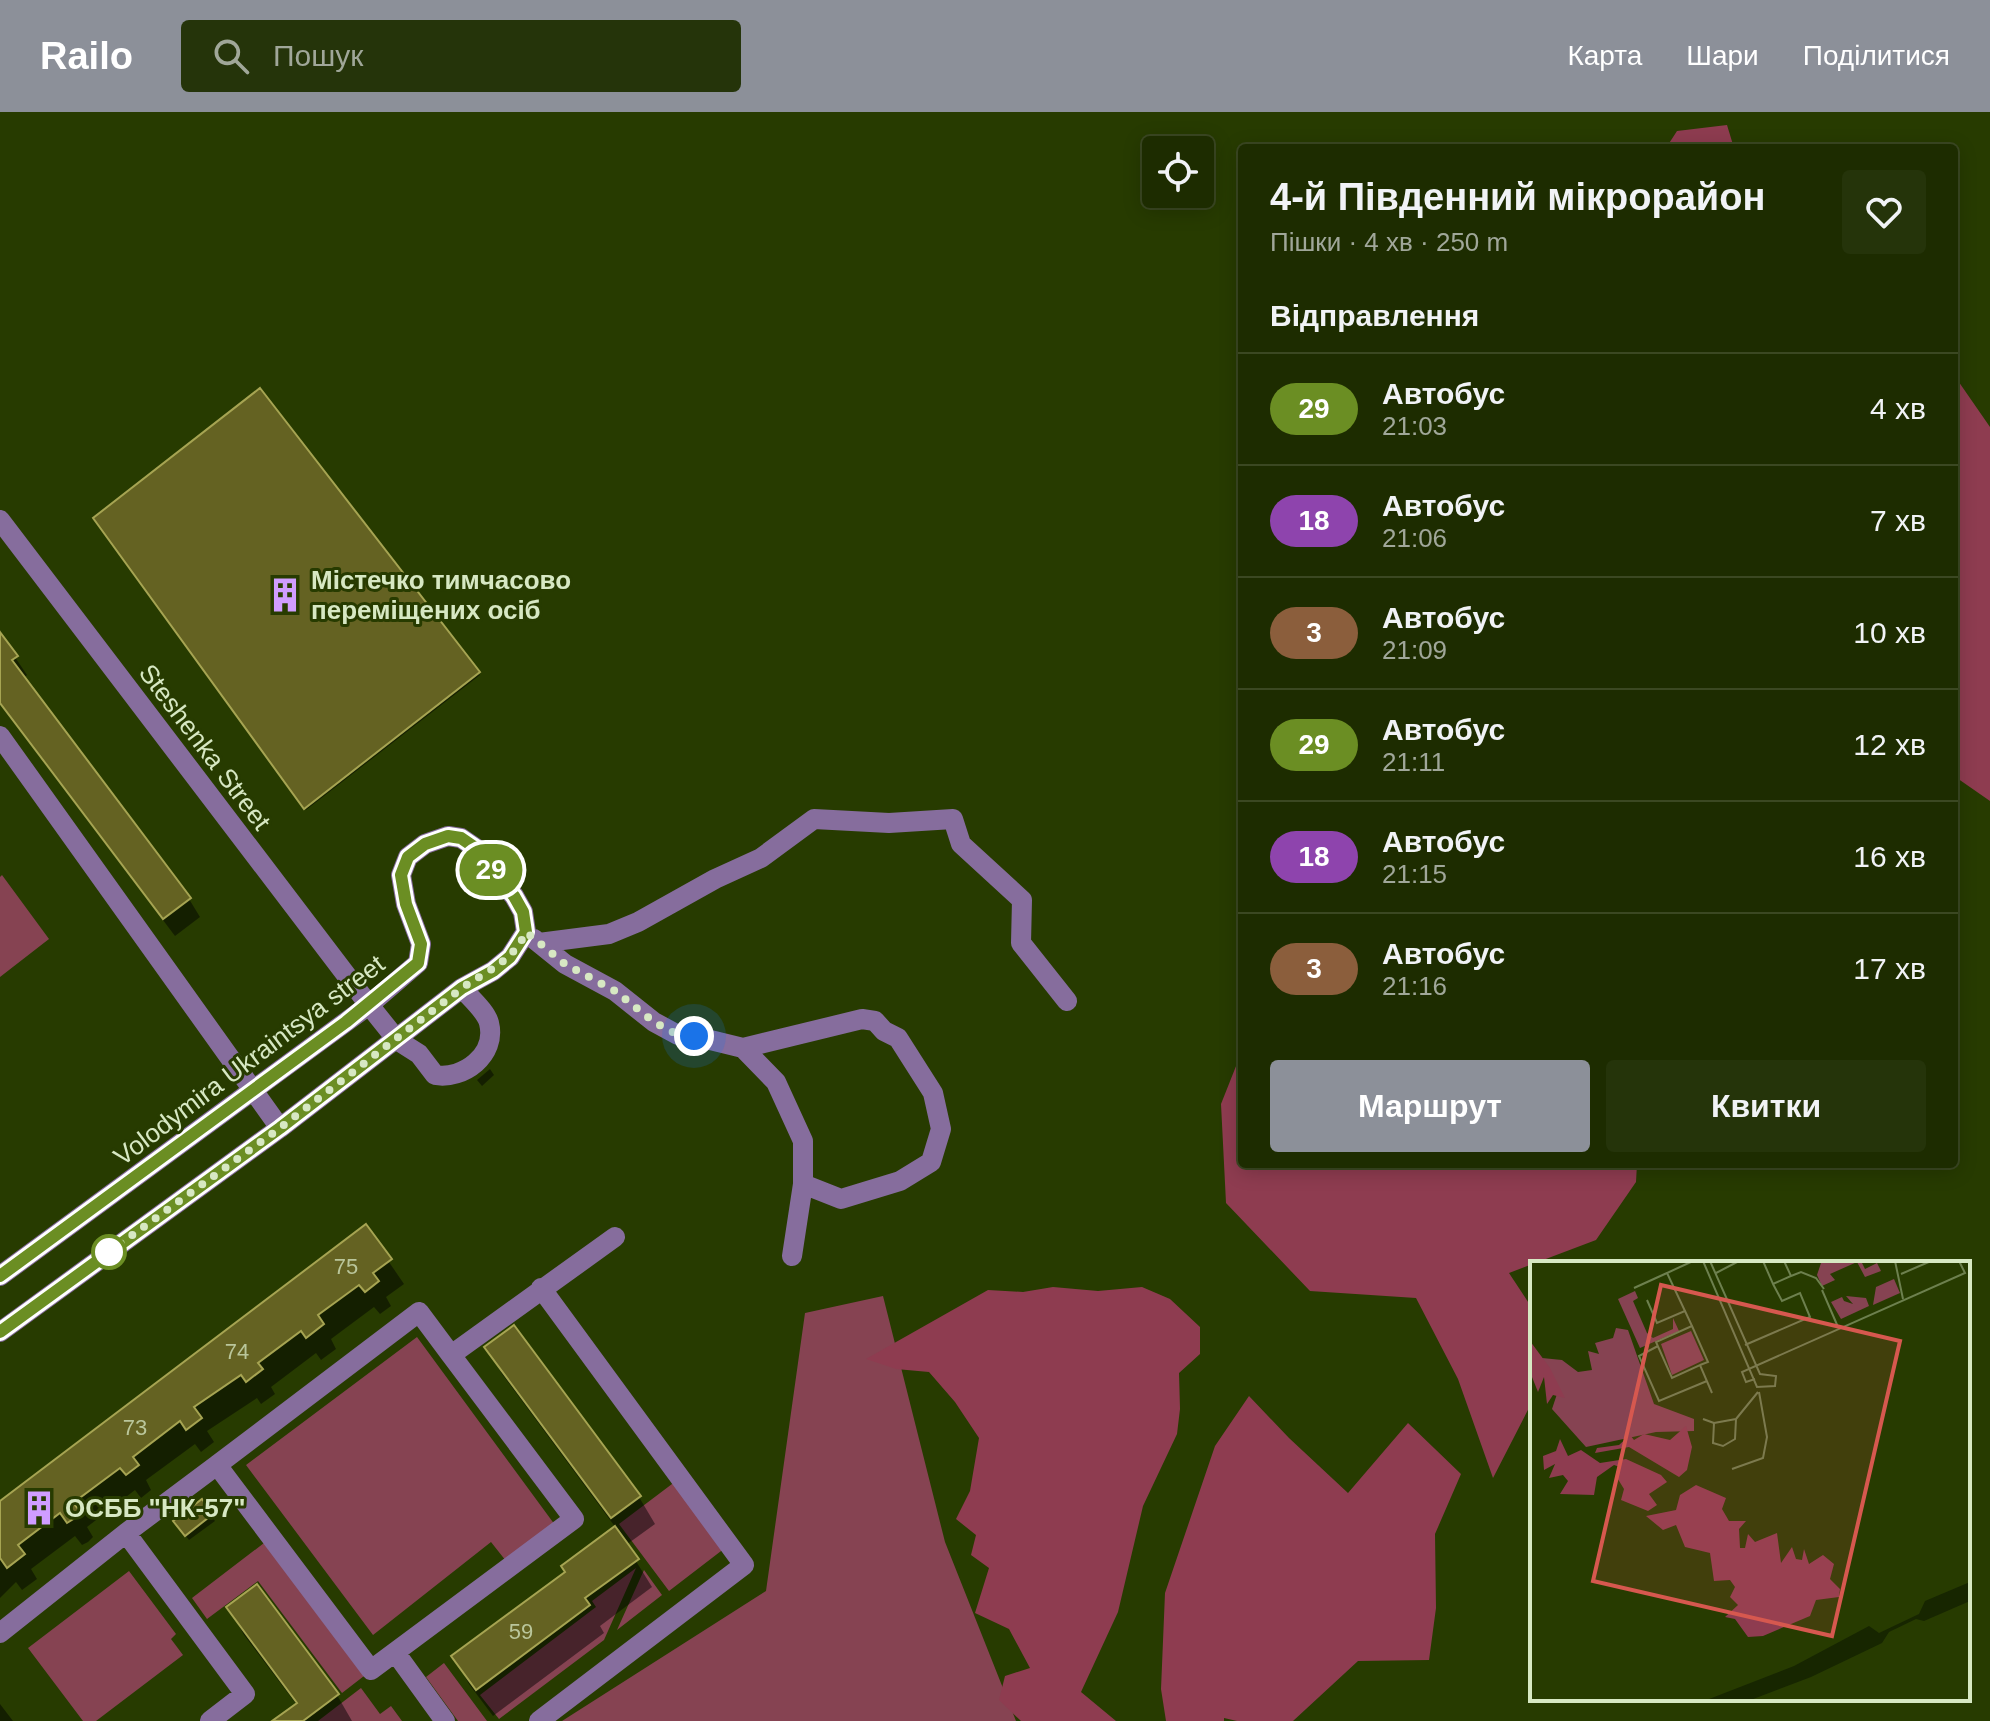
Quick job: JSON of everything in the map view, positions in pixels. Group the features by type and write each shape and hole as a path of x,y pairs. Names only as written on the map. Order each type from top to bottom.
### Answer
{"street":[{"name":"Steshenka Street","path":"3,529 369,1005 397,1040 419,1054 435,1075 450,1078 463,1072 486,1052 490,1040 488,1020 462,988"},
{"path":"0,736 280,1128"},
{"path":"0,1332 280,1128 462,988 493,971 532,938 609,934 638,922 715,879 761,858 814,819 889,823 953,819 961,844 1022,900 1021,943 1067,1001"},
{"name":"Volodymira Ukraintsya street","path":"0,1276 369,1005 418,963 421,944 406,904 401,875 408,857 425,844 448,836 461,838 477,849 523,912 532,938"},
{"path":"532,938 565,964 615,991 654,1022 678,1035 743,1048 862,1019 875,1021 884,1031 898,1038 933,1093 941,1129 931,1162 900,1181 841,1199 803,1184"},
{"path":"743,1048 776,1082 803,1141 803,1184 792,1256"},
{"path":"451,1355 615,1237"},
{"path":"539,1721 744,1565 541,1288"},
{"path":"0,1633 126,1533 419,1312 574,1519 371,1670 217,1465"},
{"path":"126,1533 245,1694 210,1721"},
{"path":"395,1652 445,1721"}],"shaded area":[{"path":"1727,125 1733,144 1669,144 1677,131"},
{"path":"1958,381 1990,427 1990,801 1958,779"},
{"path":"2,875 49,939 0,977 0,877"},
{"path":"1238,1061 1238,1168 1637,1168 1636,1182 1596,1240 1541,1261 1530,1261 1530,1265 1509,1273 1530,1305 1530,1406 1493,1478 1458,1379 1416,1298 1310,1291 1226,1203 1221,1104"},
{"path":"1053,1287 1098,1291 1142,1287 1170,1299 1200,1327 1200,1354 1179,1373 1177,1434 1143,1506 1118,1612 1081,1692 1116,1721 1021,1721 999,1700 1005,1676 1030,1668 1009,1629 975,1613 989,1568 971,1555 976,1535 956,1519 970,1491 979,1438 955,1402 929,1372 896,1369 866,1359 988,1290 1023,1292"},
{"path":"883,1296 945,1542 1016,1721 562,1721 766,1591 805,1313"},
{"path":"417,1337 555,1525 506,1561 491,1542 373,1635 246,1465"},
{"path":"1249,1396 1348,1493 1408,1423 1461,1474 1435,1534 1436,1608 1429,1660 1358,1661 1293,1721 1237,1721 1224,1718 1224,1721 1166,1721 1161,1689 1165,1593 1215,1446"},
{"path":"676,1481 725,1548 669,1591 619,1524"},
{"path":"264,1543 364,1676 342,1693 258,1581 207,1619 192,1598"},
{"path":"636,1568 604,1640 499,1719 480,1695 596,1607 592,1601"},
{"path":"644,1570 662,1595 617,1630"},
{"path":"129,1571 176,1634 171,1639 183,1655 96,1721 83,1721 28,1648"},
{"path":"444,1663 487,1721 458,1721 426,1677"},
{"path":"361,1688 380,1714 391,1706 402,1721 318,1721"}],"building":[{"name":"Містечко тимчасово переміщених осіб","path":"260,388 480,672 304,809 93,518"},
{"path":"0,632 18,656 12,660 191,898 163,919 0,703"},
{"path":"366,1224 392,1259 373,1273 379,1281 365,1292 359,1285 318,1315 324,1324 306,1338 301,1331 258,1363 263,1369 246,1382 241,1375 194,1407 202,1418 186,1430 180,1421 133,1457 139,1465 126,1475 120,1468 73,1503 81,1512 75,1518 67,1523 60,1513 18,1545 25,1554 7,1568 0,1558 0,1501"},
{"path":"514,1325 641,1496 611,1518 484,1347"},
{"path":"202,1499 213,1514 185,1536 173,1521"},
{"path":"615,1526 639,1559 585,1598 590,1605 476,1690 451,1656 565,1572 561,1566"},
{"path":"257,1584 339,1694 303,1721 272,1721 297,1703 226,1607"}],"bus line":[{"name":"29","path":"0,1276 369,1005 418,963 421,944 406,904 401,875 408,857 425,844 448,836 461,838 477,849 523,912 526,932 510,957 493,971 462,988 280,1128 0,1332"}],"place":[{"name":"Містечко тимчасово переміщених осіб","path":"285,595"},
{"name":"ОСББ \"НК-57\"","path":"39,1508"}],"route":[{"path":"109,1252 280,1128 462,988 493,971 510,957 526,932 565,964 615,991 654,1022 678,1035 694,1036"}]}
